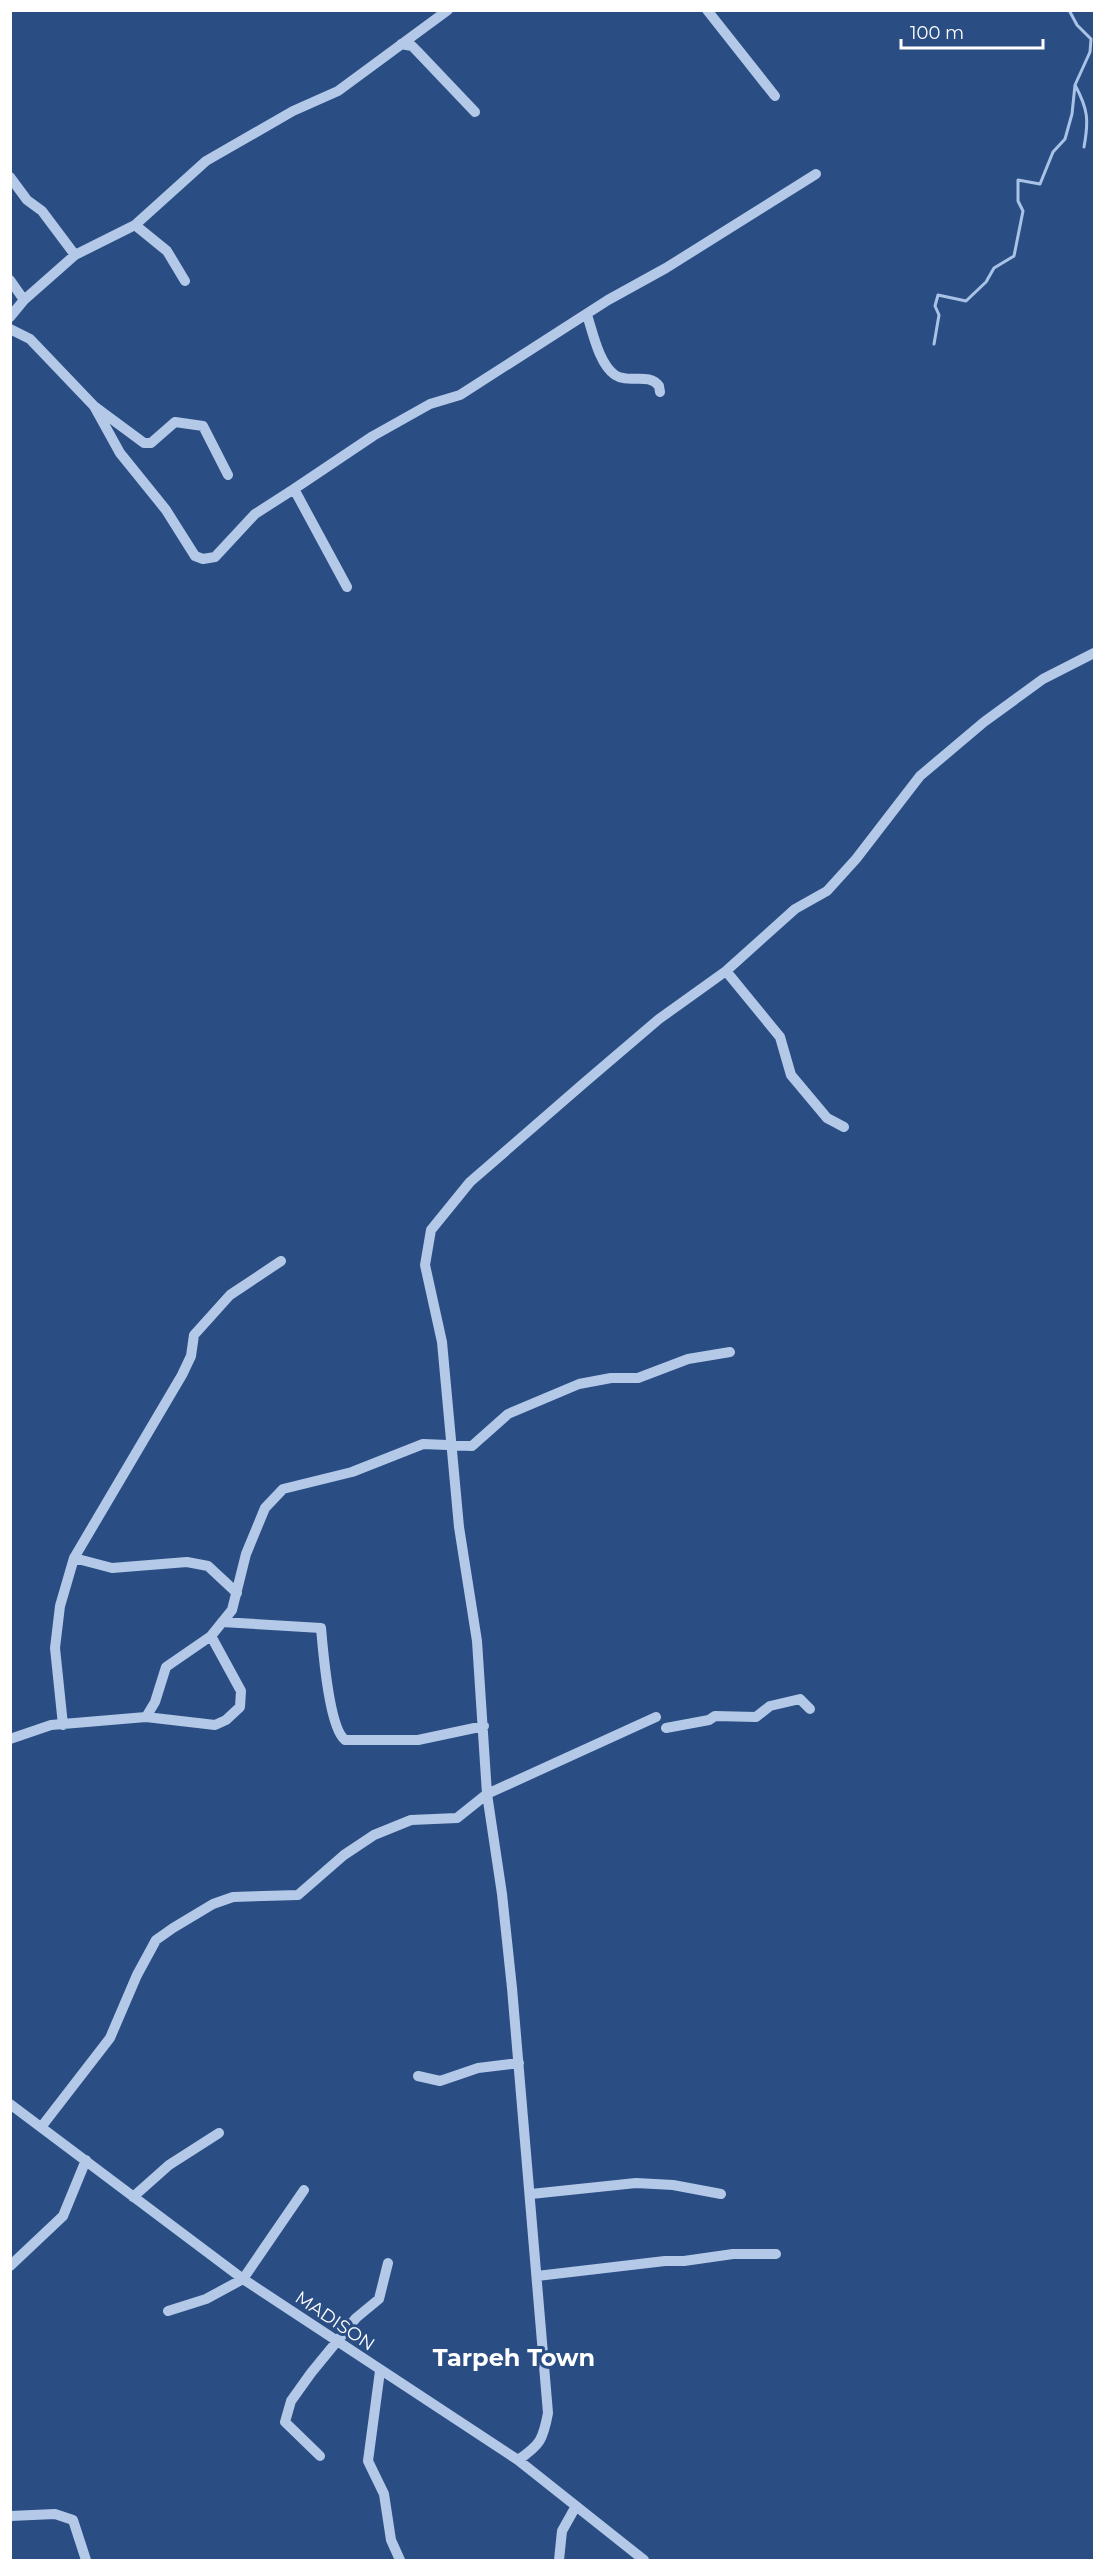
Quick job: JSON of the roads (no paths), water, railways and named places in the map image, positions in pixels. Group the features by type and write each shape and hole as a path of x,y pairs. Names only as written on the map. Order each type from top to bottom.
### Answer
{"street":[{"path":"10,317 24,300 75,255 135,225 206,161 293,111 338,91 448,10"},
{"path":"707,10 775,96"},
{"path":"400,44 412,46 475,112"},
{"path":"94,406 120,453 166,510 195,556 203,559 214,557 255,514 373,436 430,404 460,395 816,174"},
{"path":"11,179 27,200 42,211 75,255"},
{"path":"135,225 167,251 185,281"},
{"path":"10,280 24,300"},
{"path":"587,315 598,345 612,372 623,378 652,380 659,386 660,392"},
{"path":"10,329 30,339 47,354 94,406 144,443 151,443 175,422 203,426 228,475"},
{"path":"294,489 346,587"},
{"path":"518,2460 535,2448 543,2438 548,2414 519,2063 502,1894 487,1794 477,1641 459,1527 442,1342 425,1265 431,1230 470,1182 659,1019 726,971 795,909 827,891 856,859 920,776 984,722 1043,679 1095,652"},
{"path":"726,971 780,1037 791,1075 827,1118 844,1128"},
{"path":"63,1725 56,1648 60,1606 74,1558 183,1375 194,1335 230,1295 281,1261"},
{"path":"146,1718 155,1702 166,1667 211,1636 232,1610 246,1554 266,1508 283,1490 352,1472 423,1444 472,1446 508,1414 579,1384 611,1378 638,1378 688,1359 730,1352"},
{"path":"74,1558 112,1568 187,1562 208,1566 237,1593"},
{"path":"222,1622 321,1628 331,1702 338,1731 345,1740 418,1740 484,1726"},
{"path":"10,1739 51,1725 146,1718 215,1725 226,1720 240,1707 241,1691 211,1636"},
{"path":"666,1728 709,1720 715,1716 756,1717 770,1706 790,1700 800,1699 810,1709"},
{"path":"42,2126 110,2038 137,1975 156,1940 213,1904 233,1897 298,1895 344,1855 374,1835 411,1820 458,1818 487,1794 656,1717"},
{"path":"418,2076 440,2081 478,2068 519,2063"},
{"name":"MADISON","path":"10,2104 243,2279 338,2341 380,2372 518,2460 644,2560"},
{"path":"133,2197 169,2165 219,2133"},
{"path":"10,2266 63,2216 86,2160"},
{"path":"531,2194 636,2182 673,2185 721,2194"},
{"path":"168,2311 206,2299 243,2279 304,2190"},
{"path":"537,2276 733,2254 776,2254"},
{"path":"320,2456 285,2422 291,2401 356,2318 379,2299 388,2263"},
{"path":"380,2372 368,2461 384,2494 391,2540 400,2560"},
{"path":"559,2560 562,2531 576,2506"},
{"path":"10,2516 55,2514 73,2520 86,2560"}],"waterway":[{"path":"1069,10 1077,25 1091,39 1090,52 1075,85 1083,101 1086,115 1087,129 1084,147"},
{"path":"934,344 939,315 935,306 938,295 966,301 986,282 994,268 1014,256 1023,211 1018,201 1018,180 1040,184 1053,152 1065,139 1072,114 1075,85"}],"district":[{"name":"Tarpeh Town","path":"514,2358"}]}
